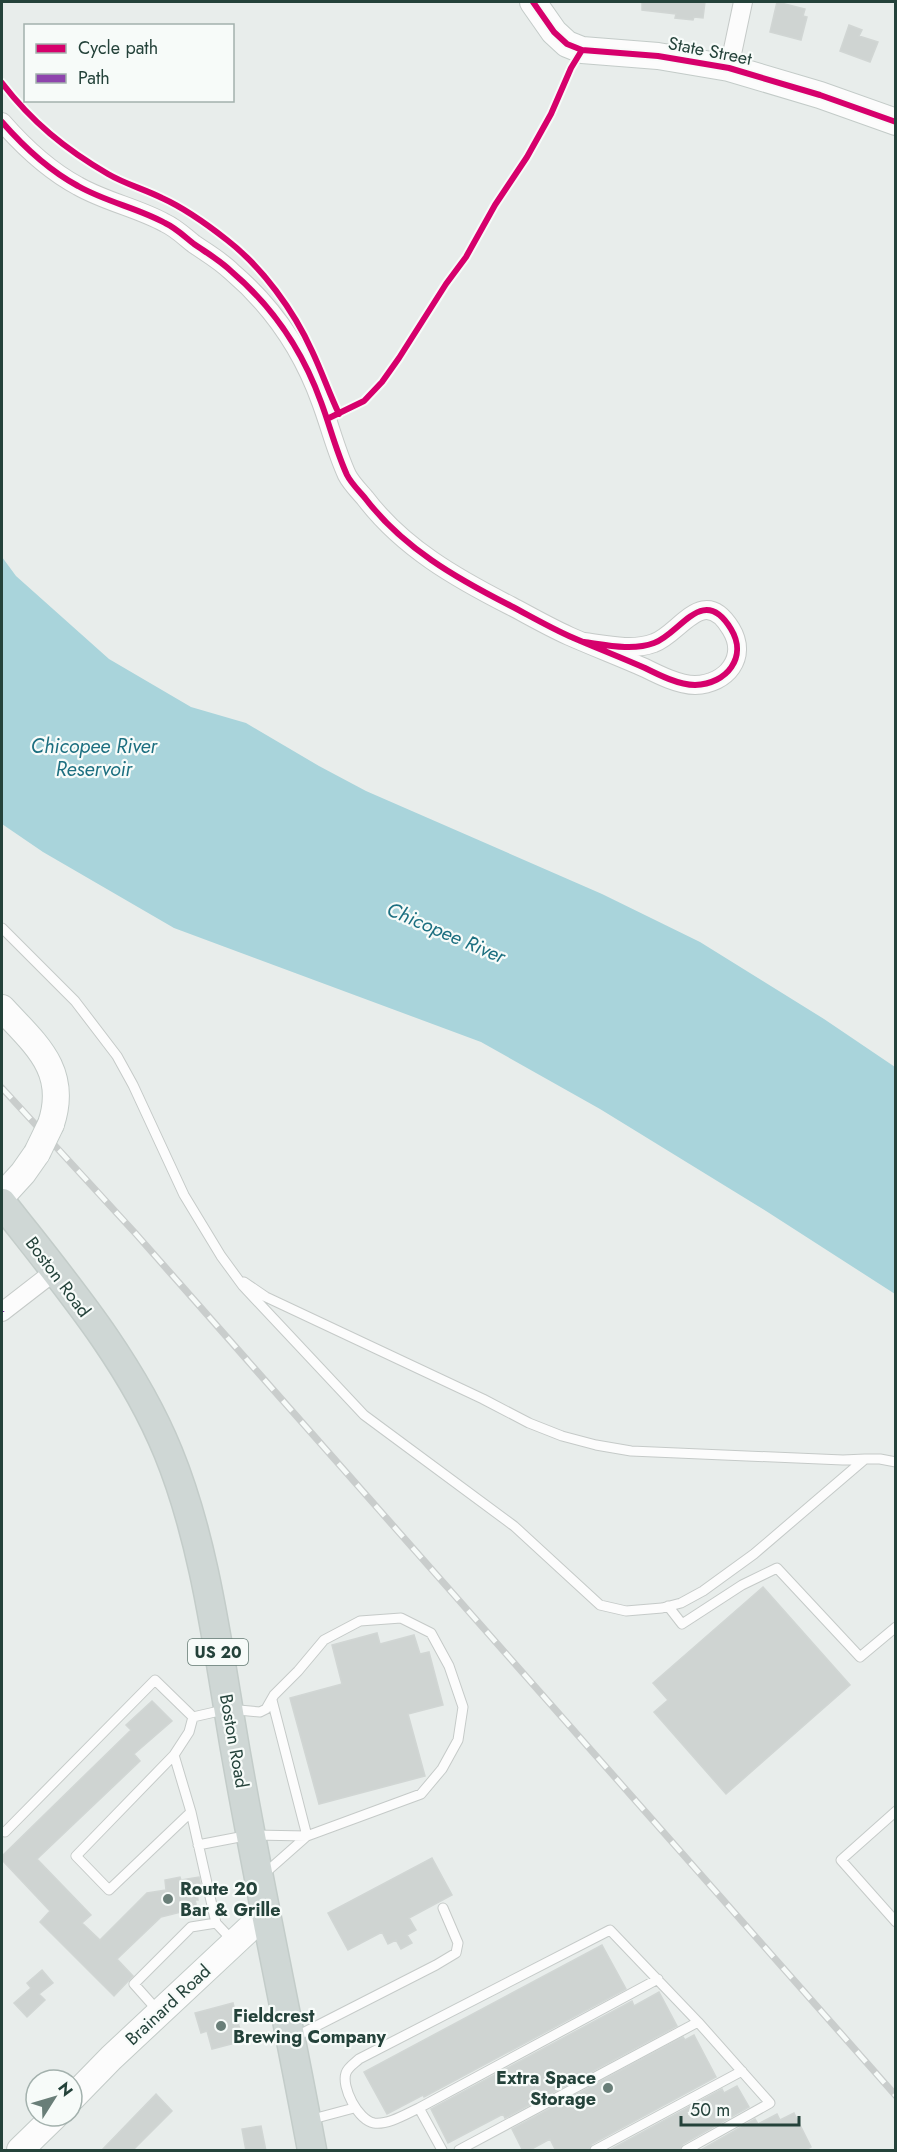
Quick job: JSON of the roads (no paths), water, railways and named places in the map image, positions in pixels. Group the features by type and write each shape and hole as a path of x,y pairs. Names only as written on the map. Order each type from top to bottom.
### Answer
{"main road":[{"name":"Boston Road","path":"2,1203 91,1318 118,1359 168,1452 187,1509 203,1572 250,1835 312,2151"}],"street":[{"name":"State Street","path":"533,2 554,32 567,44 582,50 658,56 729,68 820,94 896,122"},
{"path":"729,68 743,2"},
{"path":"2,122 17,140 78,186 166,223 232,271 267,306 305,363 348,477 377,515 436,565 475,588 584,642 657,674 694,685 725,675 733,665 737,643 724,618 711,611 699,611 688,616 666,637 654,643 622,646 584,642"},
{"path":"2,1008 41,1052 54,1073 57,1100 51,1124 37,1153 2,1196"},
{"path":"2,1312 55,1271"},
{"name":"Brainard Road","path":"84,2086 265,1914"},
{"path":"20,2151 43,2128"}],"lane":[{"path":"2,928 75,1001 117,1056 133,1085 184,1195 235,1275 364,1414 514,1526 600,1605 626,1611 681,1603 728,1574 754,1554 865,1459"},
{"path":"235,1275 266,1297 411,1364 530,1423 562,1436 596,1445 654,1453 843,1460 880,1459 896,1462"},
{"path":"668,1606 682,1624 742,1585 777,1568 860,1657 896,1627"},
{"path":"193,1717 228,1709 260,1712 266,1709 324,1640 360,1621 400,1618 431,1633 449,1666 463,1707 458,1740 442,1768 421,1794 307,1836 259,1878"},
{"path":"5,1832 155,1680 193,1717"},
{"path":"272,1700 307,1836"},
{"path":"191,1812 109,1890 76,1856 174,1755 189,1732 193,1717"},
{"path":"174,1755 191,1812 216,1923 234,1942"},
{"path":"896,1811 841,1860 896,1922"},
{"path":"198,1845 250,1835 307,1836"},
{"path":"291,2039 456,1953 458,1943 443,1908"},
{"path":"160,2013 134,1984 191,1927 216,1923"},
{"path":"658,1979 419,2108 383,2123 372,2123 362,2118 354,2108 345,2080 346,2073 359,2059 610,1930 658,1979 698,2022 770,2103 686,2151"},
{"path":"460,2150 698,2022"},
{"path":"595,2151 742,2071"},
{"path":"307,2121 354,2108"},
{"path":"419,2108 442,2151"}],"water":[{"path":"2,557 16,576 109,659 191,707 246,723 366,791 602,894 700,942 824,1019 895,1067 895,1294 600,1109 481,1042 174,928 43,852 2,824"}],"railway":[{"path":"2,1088 136,1234 896,2096"}],"place":[{"name":"Route 20 Bar & Grille","path":"168,1899"},
{"name":"Fieldcrest Brewing Company","path":"221,2026"},
{"name":"Extra Space Storage","path":"608,2088"}],"water label":[{"name":"Chicopee River Reservoir","path":"94,758"},
{"name":"Chicopee River","path":"446,933"}]}
